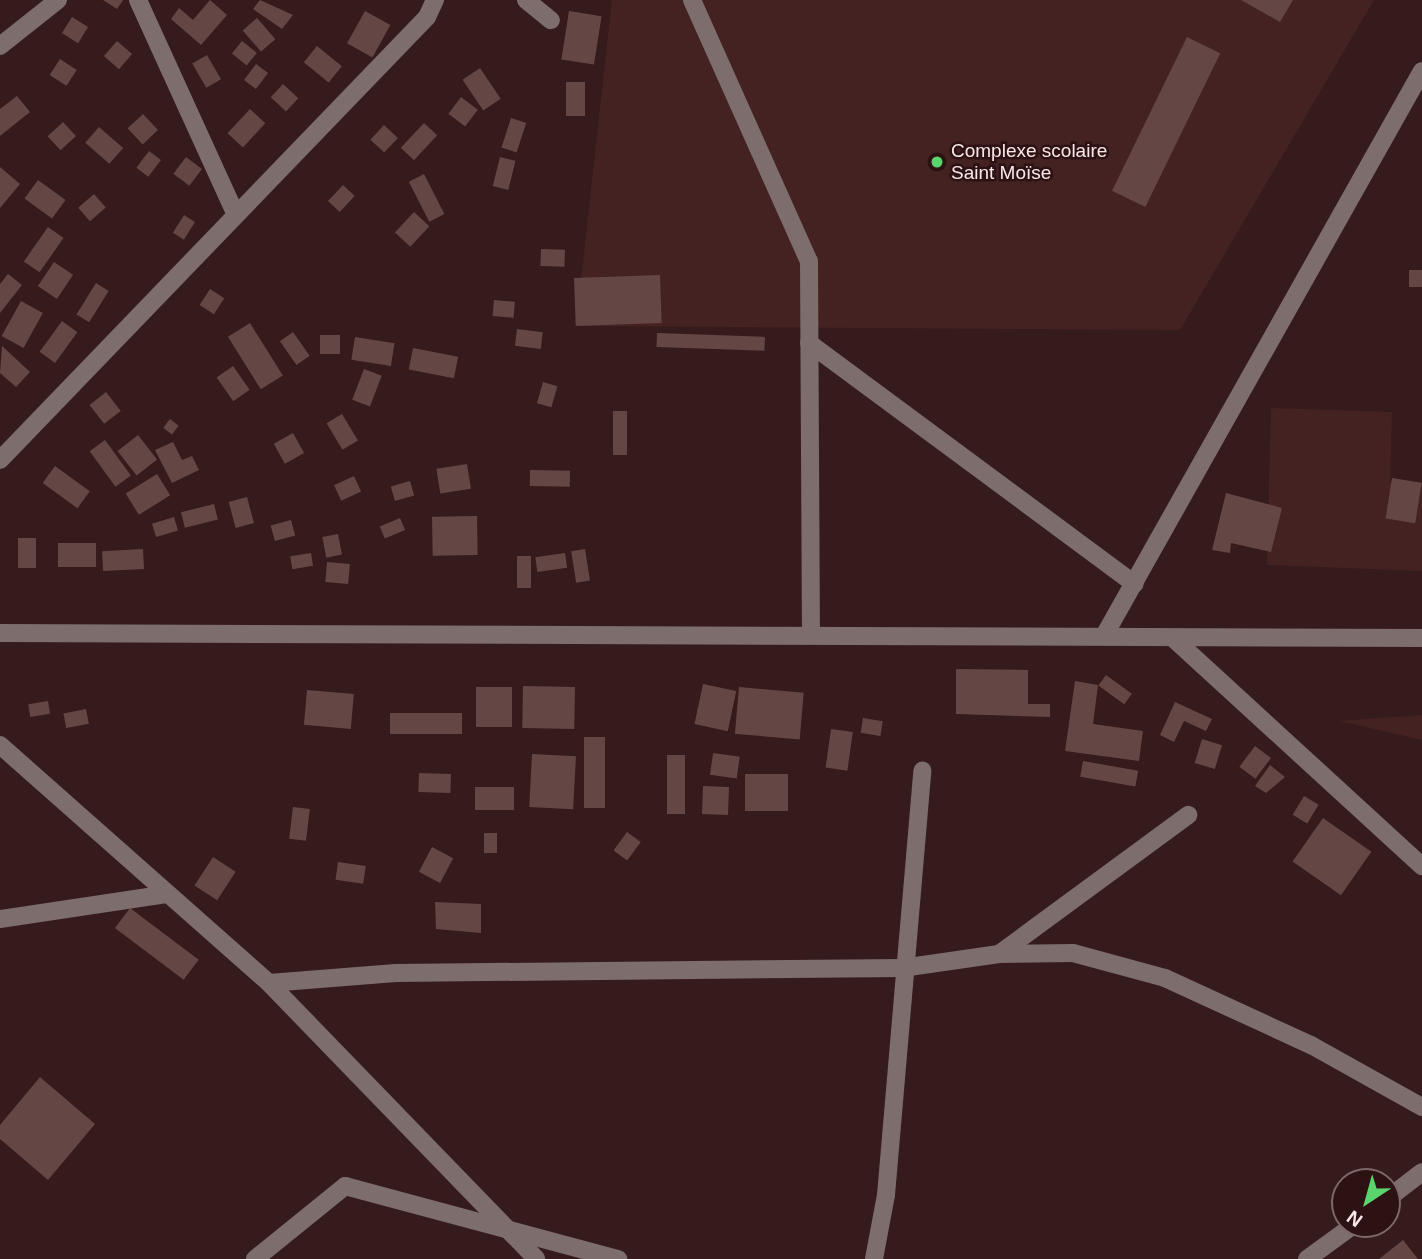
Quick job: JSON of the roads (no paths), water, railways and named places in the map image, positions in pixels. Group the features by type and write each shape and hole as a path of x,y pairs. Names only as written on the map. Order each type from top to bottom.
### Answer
{"street":[{"path":"0,46 58,0"},
{"path":"138,0 235,213"},
{"path":"0,460 235,213 427,17 435,0"},
{"path":"526,0 551,20"},
{"path":"692,0 808,261 811,635"},
{"path":"1104,636 1422,71"},
{"path":"809,343 1135,584"},
{"path":"0,633 1422,638"},
{"path":"1173,638 1422,866"},
{"path":"0,745 268,983 514,1231 536,1259"},
{"path":"874,1259 886,1195 902,968 922,771"},
{"path":"999,954 1188,815"},
{"path":"0,919 168,894"},
{"path":"268,983 396,972 902,968 999,954 1073,953 1165,978 1311,1045 1422,1107"},
{"path":"1401,1188 1422,1171"},
{"path":"255,1259 345,1186 618,1259"},
{"path":"1307,1259 1335,1238"}],"place":[{"name":"Complexe scolaire Saint Moïse","path":"937,162"}]}
